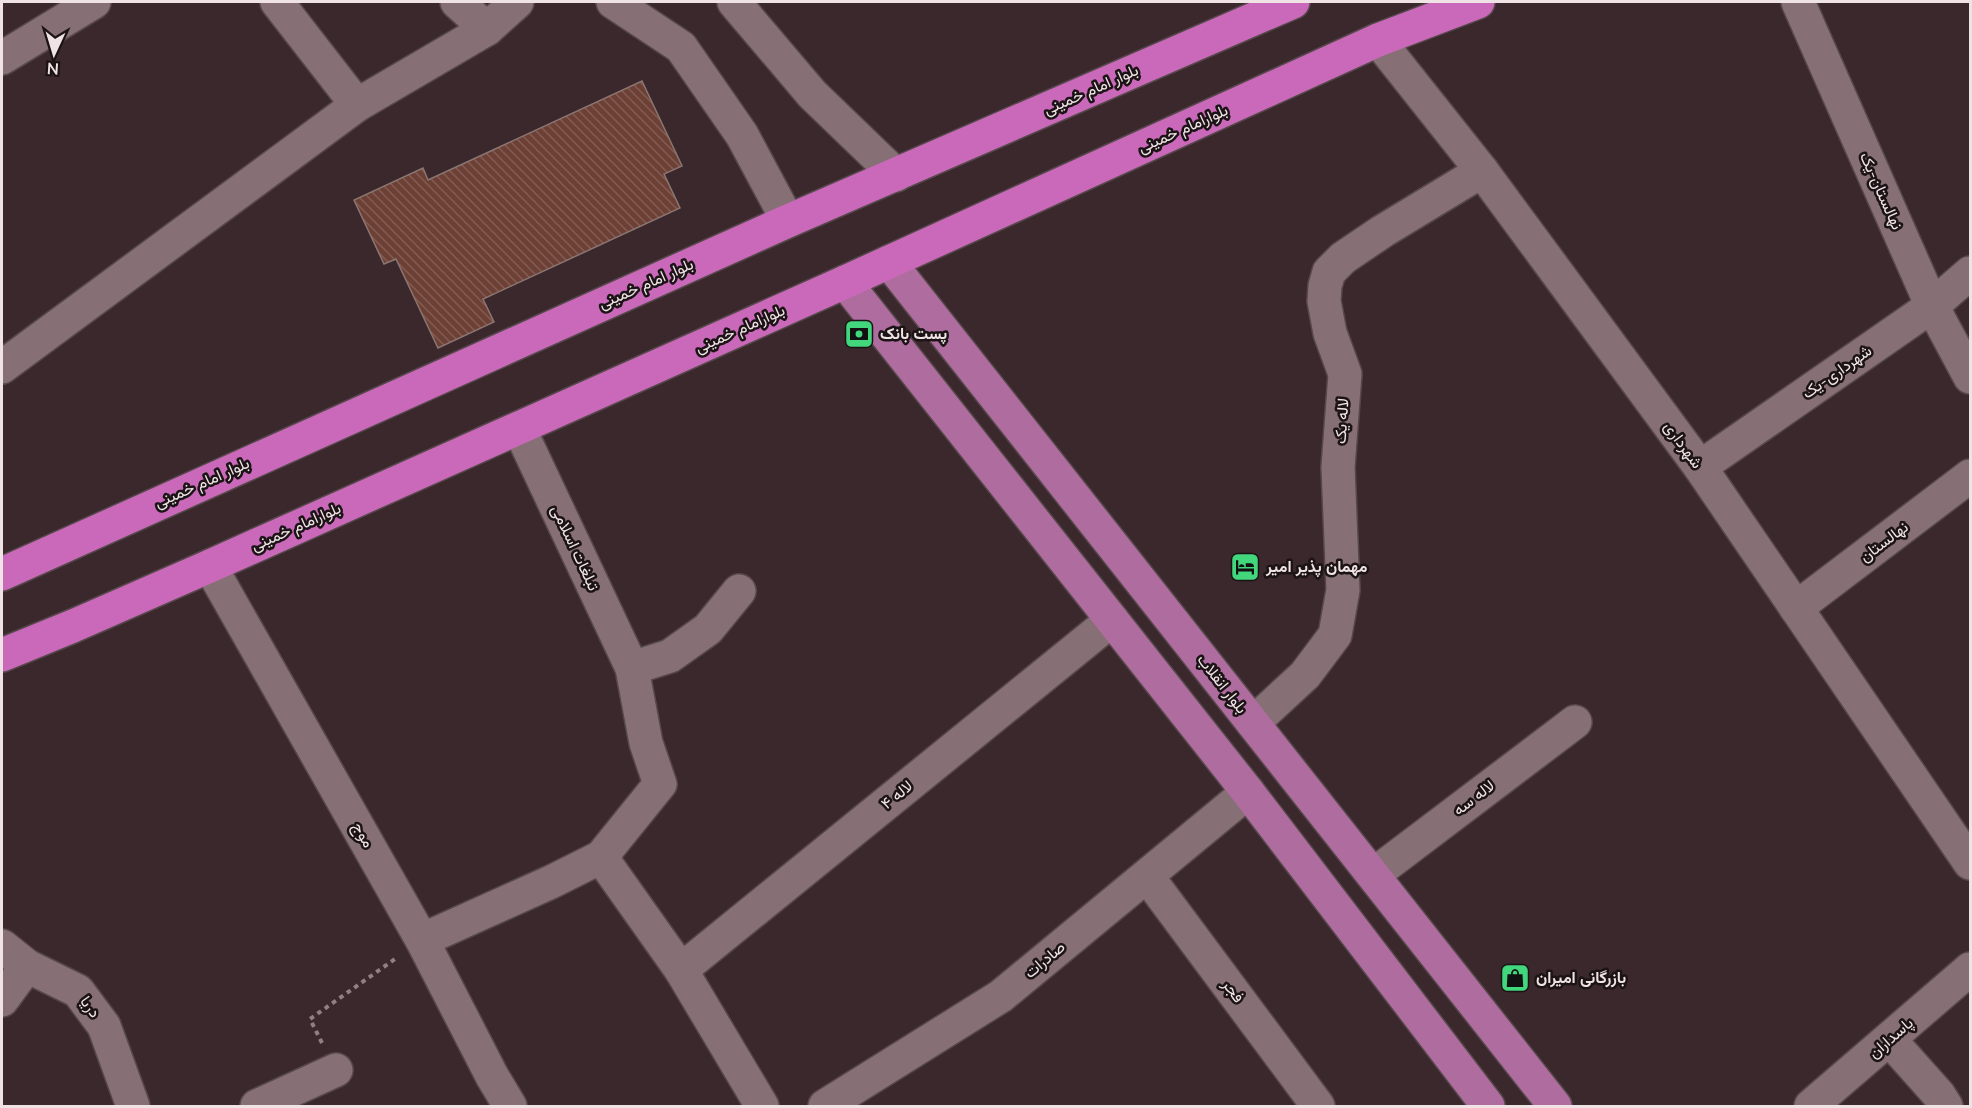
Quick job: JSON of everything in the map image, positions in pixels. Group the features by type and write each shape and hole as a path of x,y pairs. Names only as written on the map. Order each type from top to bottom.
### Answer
{"highway":[{"name":"بلوار امام خمینی","path":"2,574 788,220 1293,2"},
{"name":"بلوارامام خمینی","path":"2,655 210,566 519,428 1378,40 1478,2"}],"main road":[{"name":"بلوار انقلاب","path":"889,262 1555,1107"},
{"path":"845,282 1248,792 1488,1107"}],"street":[{"path":"2,58 94,2"},
{"path":"277,2 357,105"},
{"path":"457,2 487,29"},
{"path":"2,365 357,105 487,29 516,2"},
{"path":"613,2 681,47 742,135 788,220"},
{"path":"734,2 812,94 896,175"},
{"name":"نهالستان-یک","path":"1798,2 1932,306 1971,377"},
{"name":"شهرداری","path":"1378,40 1482,171 1700,467 1971,863"},
{"name":"لاله یک","path":"1253,723 1305,675 1335,635 1343,590 1338,467 1344,374 1330,333 1324,301 1324,286 1329,272 1343,258 1383,231 1482,171"},
{"name":"شهرداری-یک","path":"1700,467 1932,306 1971,273"},
{"name":"تبلغات اسلامی","path":"519,428 632,668 646,743 660,784 601,857"},
{"name":"نهالستان","path":"1796,608 1971,476"},
{"name":"موج","path":"210,566 422,940 510,1107"},
{"path":"632,668 670,656 708,629 739,591"},
{"name":"لاله ۴","path":"681,970 1112,620"},
{"name":"لاله سه","path":"1374,875 1575,722"},
{"name":"صادرات","path":"825,1107 1001,996 1248,792"},
{"path":"422,940 601,857 681,970 762,1107"},
{"name":"فجر","path":"1147,876 1318,1107"},
{"name":"دریا","path":"2,946 27,966 78,991 104,1026 133,1107"},
{"path":"2,1000 27,966"},
{"name":"پاسداران","path":"1811,1107 1971,969"},
{"path":"1889,1039 1939,1095 1946,1107"},
{"path":"257,1107 336,1070"}],"path":[{"path":"336,1070 310,1019 422,940"}],"building":[{"path":"642,81 682,166 664,174 680,208 483,299 494,322 438,348 396,259 384,264 354,200 423,168 428,180"}],"place":[{"name":"پست بانک","path":"859,334"},
{"name":"مهمان پذیر امیر","path":"1245,567"},
{"name":"بازرگانی امیران","path":"1515,978"}]}
